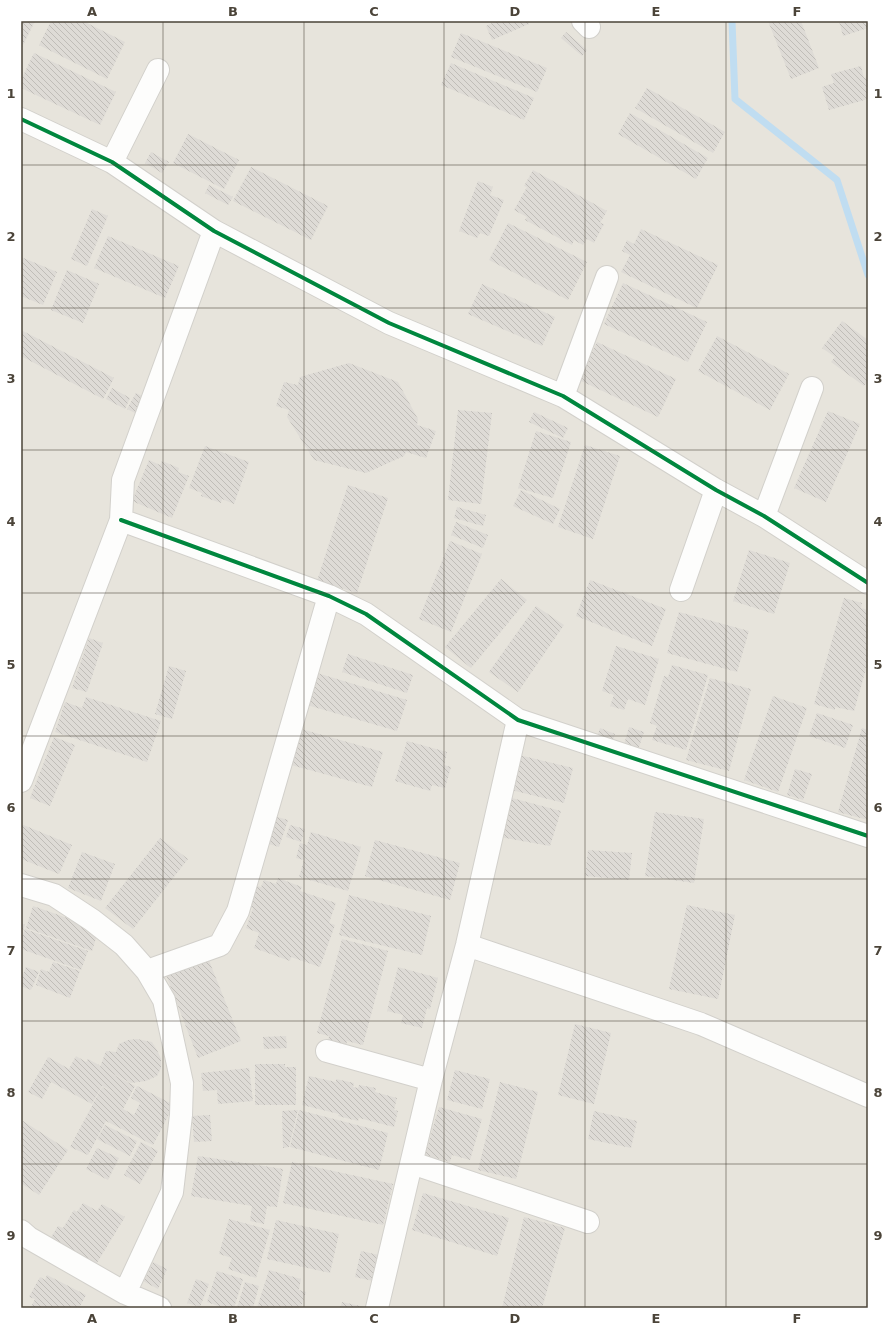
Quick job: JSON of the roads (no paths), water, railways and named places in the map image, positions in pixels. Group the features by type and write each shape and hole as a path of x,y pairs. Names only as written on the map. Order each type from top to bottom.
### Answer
{"street":[{"path":"112,162 158,70"},
{"path":"21,119 112,162 214,231 389,323 563,396 716,490 764,516 868,583"},
{"path":"21,781 121,520 124,480 214,231"},
{"path":"563,396 607,277"},
{"path":"764,516 812,388"},
{"path":"681,590 716,490"},
{"path":"121,520 328,596 366,614 518,720 868,836"},
{"path":"147,971 220,945 238,911 328,596"},
{"path":"377,1308 431,1080 467,945 518,720"},
{"path":"21,886 54,895 92,920 124,945 147,971 164,1000 182,1083 181,1115 172,1192 125,1293"},
{"path":"467,945 701,1024 868,1096"},
{"path":"327,1051 431,1080"},
{"path":"412,1164 588,1222"},
{"path":"24,1242 125,1293 160,1308"}],"waterway":[{"path":"732,21 735,99 837,180 868,275"}]}
